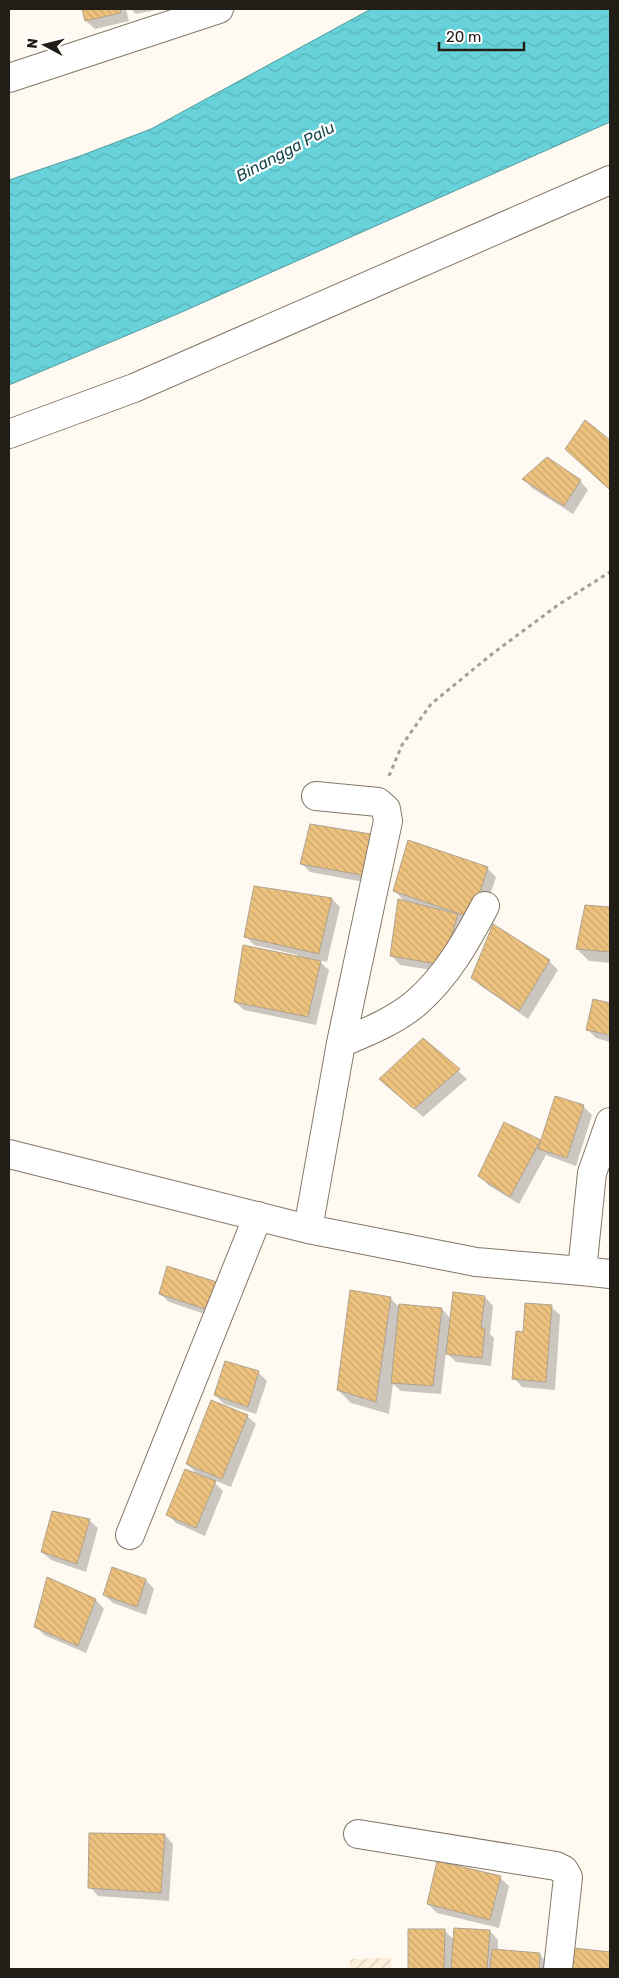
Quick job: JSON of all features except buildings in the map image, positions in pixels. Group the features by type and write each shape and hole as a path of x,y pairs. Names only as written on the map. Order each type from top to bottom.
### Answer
{"street":[{"path":"9,78 188,14 219,9"},
{"path":"9,434 134,388 610,180"},
{"path":"308,1230 342,1043 388,821 386,809 378,802 316,796"},
{"path":"342,1043 381,1025 415,1004 438,982 458,956 485,906"},
{"path":"582,1271 592,1173 610,1122"},
{"path":"9,1154 308,1230 476,1262 610,1274"},
{"path":"130,1535 258,1216"},
{"path":"358,1834 556,1866 564,1870 568,1877 558,1969"}],"path":[{"path":"378,802 402,745 431,704 492,654 558,605 610,572"}],"shaded area":[{"path":"391,1958 391,1969 350,1969 350,1959"}],"water":[{"name":"Binangga Palu","path":"371,9 610,9 610,122 175,315 9,385 9,180 151,129"}]}
